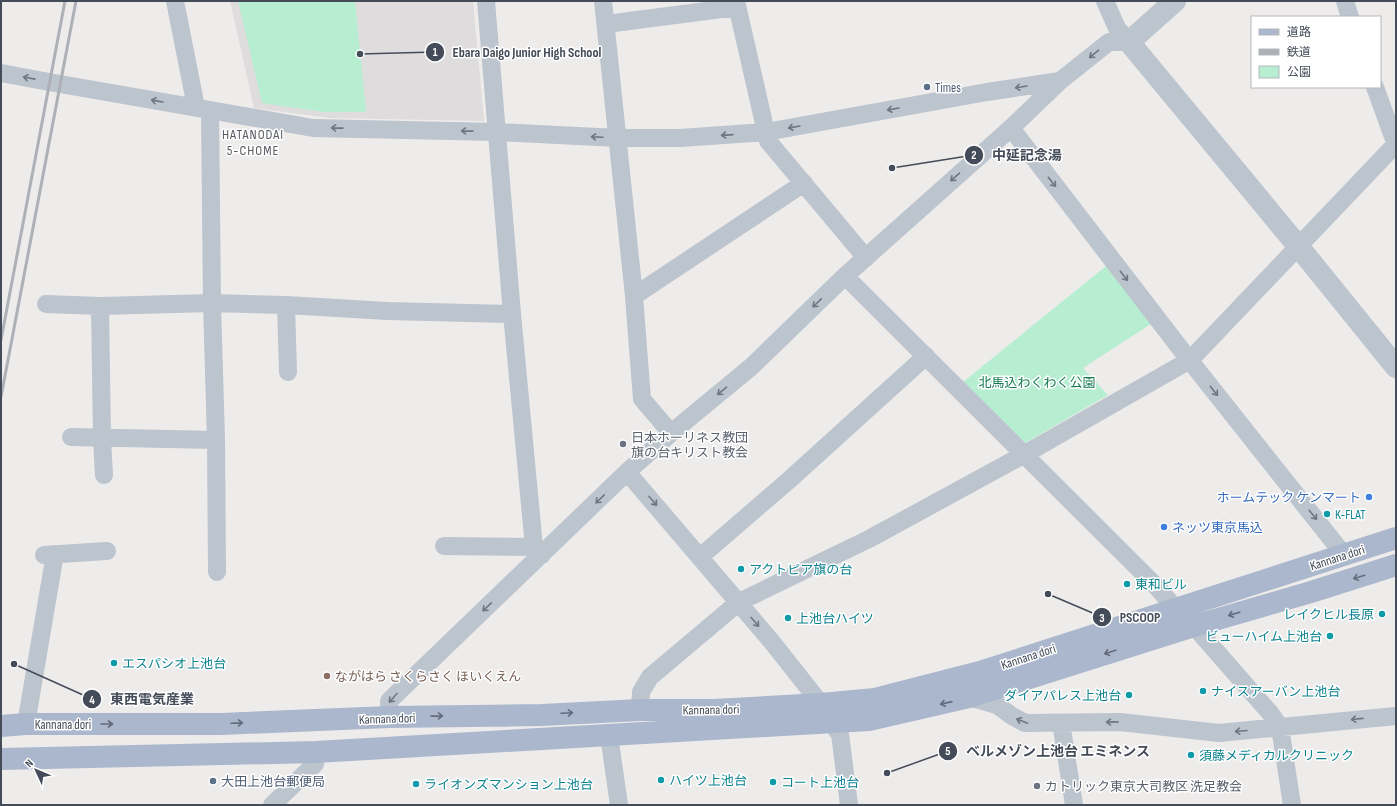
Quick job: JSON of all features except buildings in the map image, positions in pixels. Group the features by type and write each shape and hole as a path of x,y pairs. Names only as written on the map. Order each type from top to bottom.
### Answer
{"main road":[{"name":"Kannana dori","path":"1,759 316,752 609,735 826,713 875,698 980,672 1396,538"},
{"name":"Kannana dori","path":"1,726 26,724 221,724 389,717 542,715 640,710 826,713 869,720 969,697 1194,626 1311,592 1396,565"},
{"path":"1,723 26,724"}],"street":[{"path":"175,1 203,109 212,304 216,440 217,572"},
{"path":"486,1 512,314 538,551"},
{"path":"604,1 634,296 642,399 671,433"},
{"path":"1105,1 1117,28 1298,246 1396,367"},
{"path":"389,717 389,701 515,580 538,551 671,433 751,367 845,276 1011,128 1060,82 1109,42 1129,42 1175,1"},
{"path":"1344,1 1350,16"},
{"path":"606,24 736,4 768,140 866,258"},
{"path":"1,73 313,128 497,132 618,138 680,138 766,132 987,92 1060,82"},
{"path":"640,710 641,692 650,677 739,602 870,538 1025,454 1190,360 1396,145 1375,88"},
{"path":"1011,128 1190,360 1344,555"},
{"path":"634,296 804,183"},
{"path":"845,276 1025,454 1155,585 1176,609"},
{"path":"46,304 100,306 212,304 286,305 387,311 512,314"},
{"path":"286,305 288,372"},
{"path":"100,306 104,475"},
{"path":"700,556 788,481 926,356"},
{"path":"71,437 216,440"},
{"path":"628,472 772,642 826,713 840,734 849,805"},
{"path":"444,546 538,551"},
{"path":"26,724 50,554 107,551"},
{"path":"1194,626 1271,714 1280,727 1292,805"},
{"path":"969,697 997,705 1025,723 1061,724 1120,722 1219,733 1396,716"},
{"path":"1061,724 1074,805"},
{"path":"609,735 620,805"},
{"path":"272,805 315,764 316,752"}],"shaded area":[{"path":"230,1 473,1 484,121 330,118 254,108"}],"green space":[{"path":"238,1 355,1 366,112 324,112 262,103"},
{"name":"北馬込わくわく公園","path":"1106,266 1151,324 1083,368 1108,395 1025,443 963,382"}],"railway":[{"path":"1,340 65,1"},
{"path":"1,397 76,1"}],"place":[{"name":"Ebara Daigo Junior High School","path":"360,54"},
{"name":"Times","path":"927,87"},
{"name":"中延記念湯","path":"892,168"},
{"name":"日本ホーリネス教団 旗の台キリスト教会","path":"623,444"},
{"name":"ホームテック ケンマート","path":"1369,497"},
{"name":"K-FLAT","path":"1327,514"},
{"name":"ネッツ東京馬込","path":"1164,527"},
{"name":"アクトピア旗の台","path":"741,569"},
{"name":"東和ビル","path":"1127,584"},
{"name":"PSCOOP","path":"1048,594"},
{"name":"レイクヒル長原","path":"1382,614"},
{"name":"上池台ハイツ","path":"788,618"},
{"name":"ビューハイム上池台","path":"1330,636"},
{"name":"エスパシオ上池台","path":"114,663"},
{"name":"東西電気産業","path":"14,664"},
{"name":"ながはら さくらさく ほいくえん","path":"327,676"},
{"name":"ナイスアーバン上池台","path":"1203,691"},
{"name":"ダイアパレス上池台","path":"1129,695"},
{"name":"須藤メディカルクリニック","path":"1191,755"},
{"name":"ベルメゾン上池台 エミネンス","path":"887,773"},
{"name":"ハイツ上池台","path":"661,780"},
{"name":"大田上池台郵便局","path":"213,781"},
{"name":"コート上池台","path":"773,782"},
{"name":"ライオンズマンション上池台","path":"416,784"},
{"name":"カトリック東京大司教区 洗足教会","path":"1037,786"}],"district":[{"name":"HATANODAI 5-CHOME","path":"253,142"}]}
